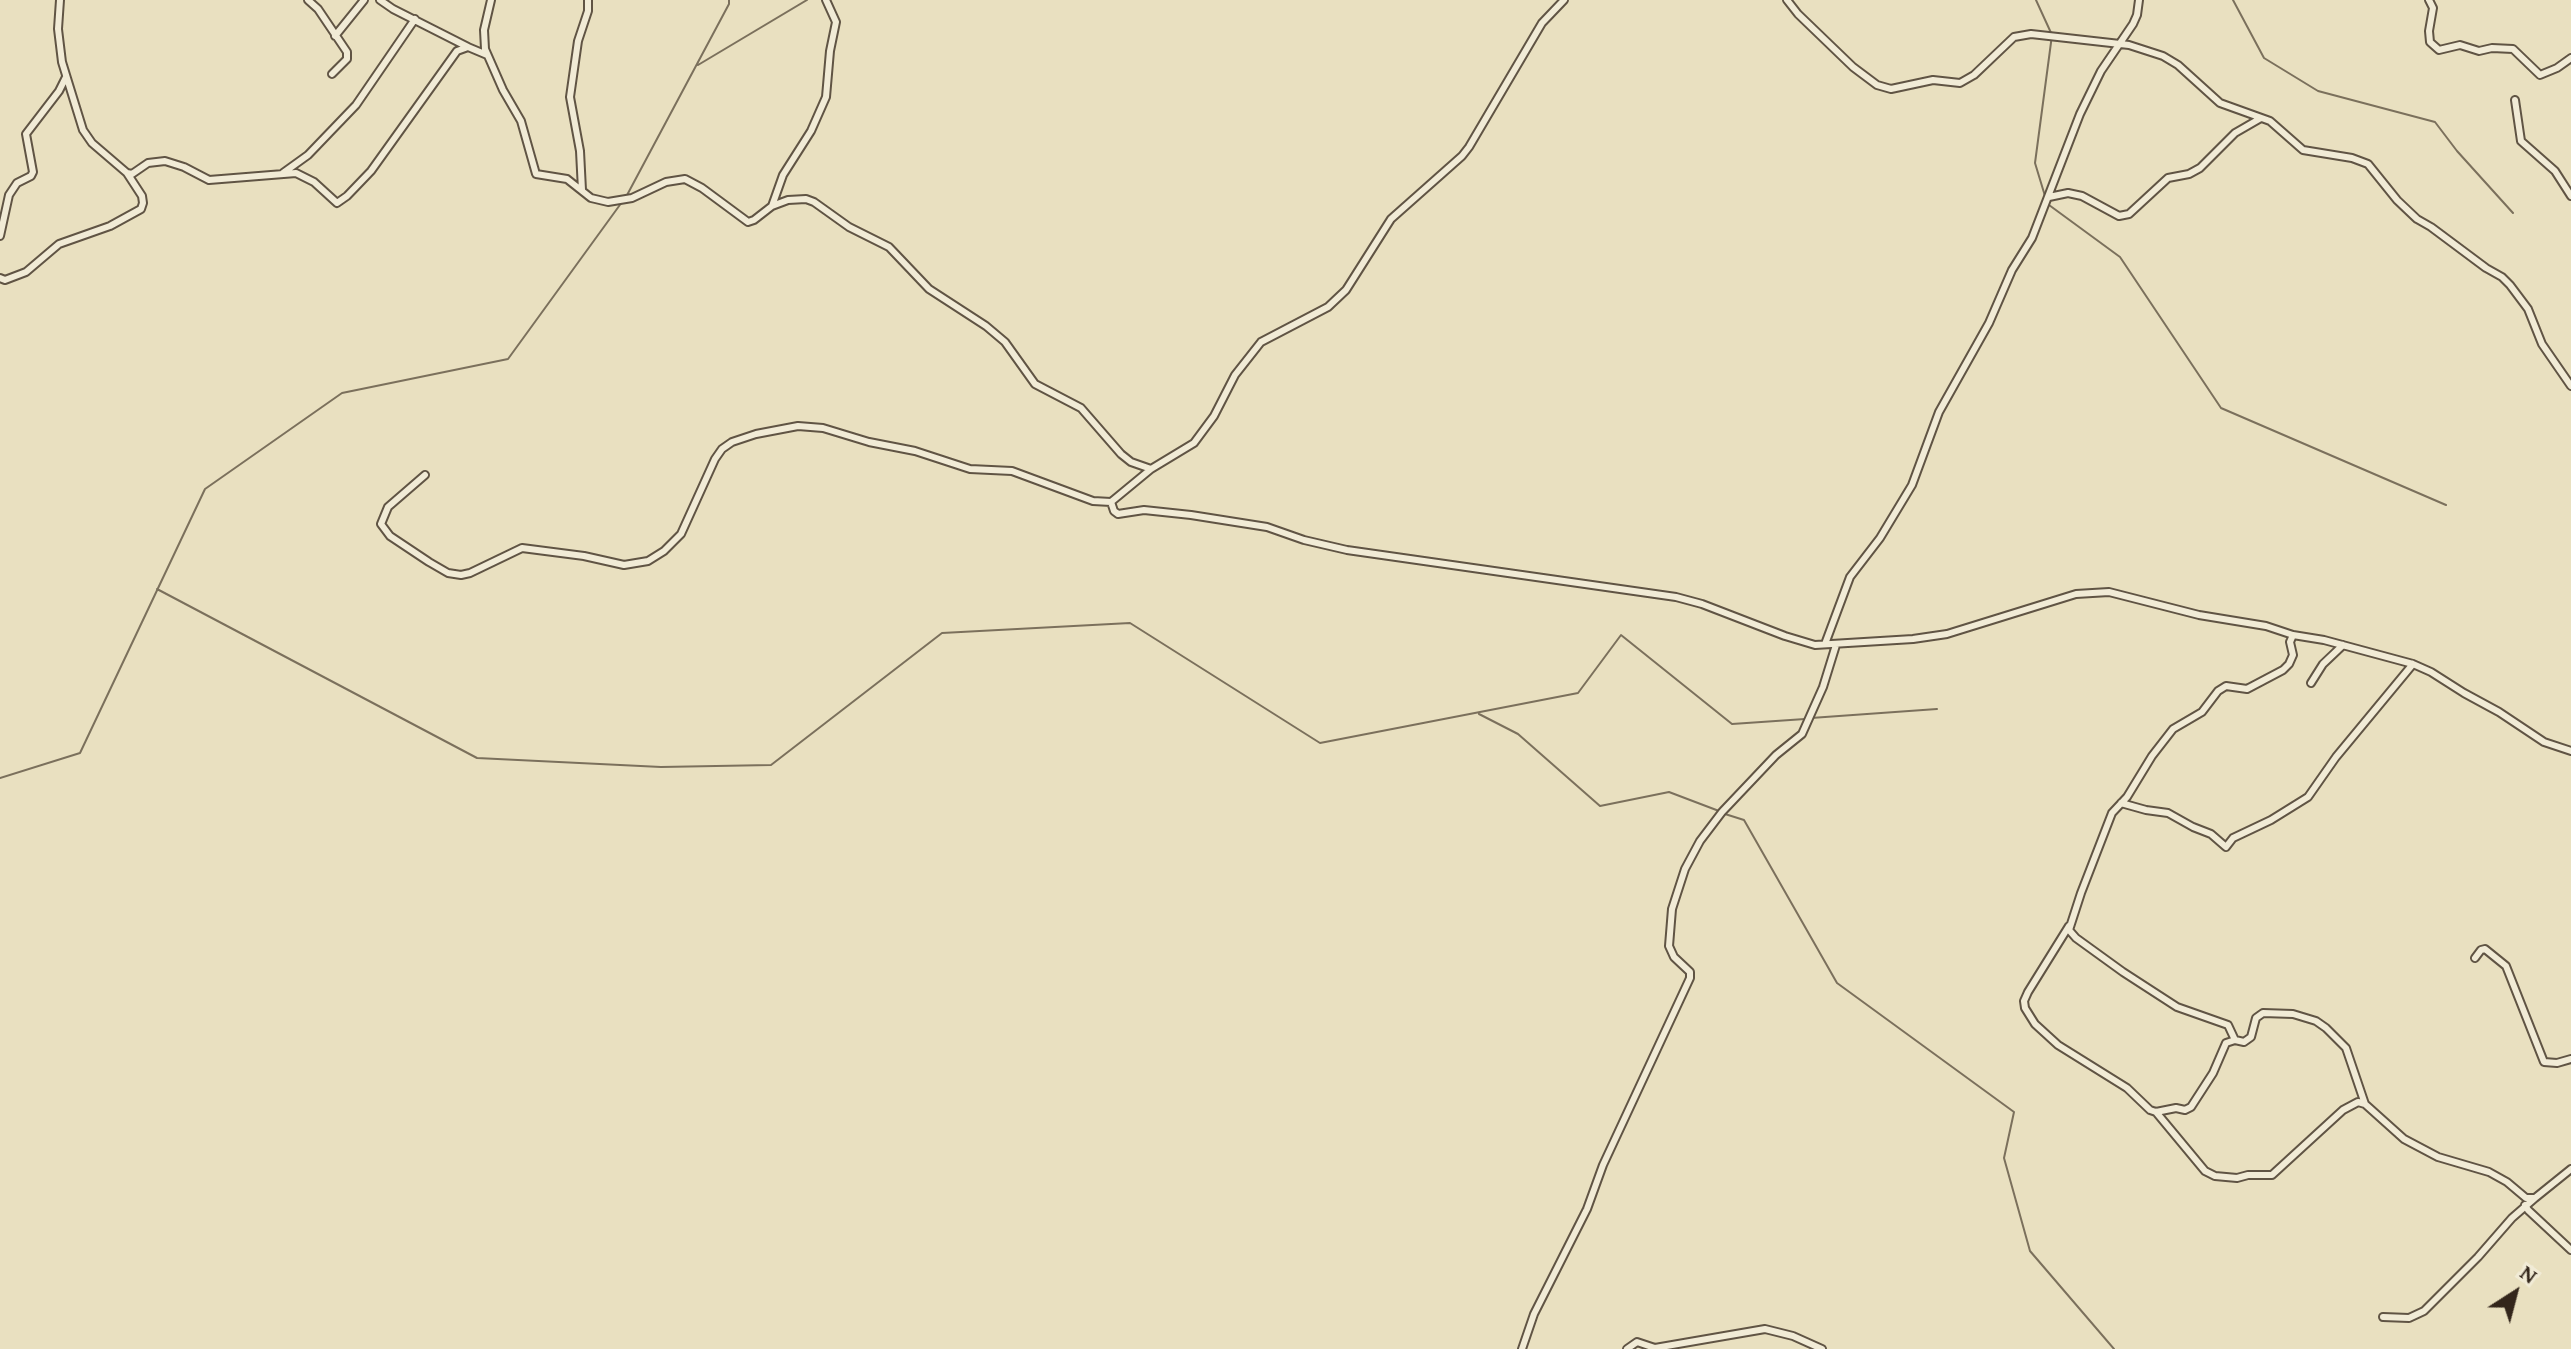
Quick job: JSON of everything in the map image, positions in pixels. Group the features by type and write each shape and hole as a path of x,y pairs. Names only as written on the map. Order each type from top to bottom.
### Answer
{"street":[{"path":"0,278 5,280 18,276 59,244 110,226 141,209 143,203 142,196 127,173 87,137 66,77 59,43 60,0"},
{"path":"308,0 318,9 348,56 332,74"},
{"path":"335,36 364,0"},
{"path":"380,0 488,55"},
{"path":"491,0 483,38 503,90 521,121 536,174 567,179 599,201 620,202 666,182 685,179 748,222 772,206 788,200 806,199 849,227 889,247 929,289 1005,342 1035,384 1081,408 1121,454 1131,462 1151,469"},
{"path":"582,190 580,151 570,102 578,41 588,11 588,0"},
{"path":"772,206 783,175 811,131 826,97 836,22 826,0"},
{"path":"425,475 388,507 381,524 390,536 429,562 448,573 461,575 522,548 624,565 648,561 681,534 722,449 756,434 798,426 823,428 915,451 970,469 1012,471 1093,501 1111,502 1151,469 1194,443 1214,416 1235,375 1261,342 1328,307 1346,290 1391,219 1469,147 1542,23 1564,0"},
{"path":"1787,0 1853,67 1877,85 1891,89 1933,80 1960,83 1974,75 2014,37 2031,34 2144,48 2163,56 2189,74 2220,103 2261,117 2303,150 2352,158 2368,164 2403,207 2417,219 2502,277 2528,309 2542,344 2571,386"},
{"path":"1825,644 1850,577 1880,538 1912,485 1939,412 1989,323 2012,270 2032,238 2080,114 2117,45 2133,24 2139,0"},
{"path":"2429,0 2433,8 2430,42 2439,50 2460,45 2479,51 2513,49 2540,75 2571,58"},
{"path":"283,173 308,155 356,105 415,19"},
{"path":"127,173 132,174 148,163 165,161 209,180 283,173 304,176 340,203 371,171 453,56 461,48 468,47"},
{"path":"0,236 9,195 17,183 33,172 26,134 66,77"},
{"path":"2515,100 2521,141 2555,171 2571,196"},
{"path":"2049,197 2068,193 2082,196 2119,216 2129,214 2168,178 2189,174 2200,168 2235,133 2261,117"},
{"path":"1111,502 1118,514 1144,510 1191,515 1267,527 1347,550 1676,597 1815,645 1947,634 2053,600 2092,592 2109,592 2199,615 2266,626 2413,664 2499,712 2544,742 2571,751"},
{"path":"2293,635 2290,642 2293,655 2283,670 2247,689 2231,686 2221,689 2202,712 2173,729 2152,756 2127,797 2112,813 2069,926 2028,992 2025,1008 2035,1024 2058,1045 2127,1088 2156,1112 2191,1107 2213,1073 2226,1043 2235,1040 2244,1042 2251,1037 2256,1018 2263,1013 2293,1014 2316,1021 2338,1037 2346,1048 2365,1104"},
{"path":"1522,1349 1534,1314 1587,1209 1609,1153 1690,978 1690,972 1674,957 1669,946 1672,909 1685,869 1700,841 1722,812 1776,755 1802,734 1823,687 1836,645"},
{"path":"2311,683 2323,664 2343,645"},
{"path":"2121,803 2168,813 2211,834 2226,847 2233,838 2271,820 2308,797 2336,757 2413,664"},
{"path":"2069,926 2071,933 2091,949 2169,1002 2228,1025 2235,1040"},
{"path":"2475,958 2485,949 2506,966 2544,1062 2557,1063 2571,1059"},
{"path":"2156,1112 2205,1171 2215,1176 2237,1178 2272,1175 2349,1105 2358,1102 2365,1104 2404,1139 2438,1157 2498,1176 2571,1250"},
{"path":"2383,1317 2409,1318 2424,1311 2526,1206 2571,1169"},
{"path":"2523,1198 2535,1198"},
{"path":"1627,1349 1637,1342 1654,1349 1765,1329 1793,1336 1822,1349"}],"waterway":[{"path":"626,197 729,0"},
{"path":"698,65 807,0"},
{"path":"2036,0 2052,35 2035,163 2045,196"},
{"path":"2233,0 2264,58 2318,91 2435,122 2513,213"},
{"path":"0,778 80,753 205,489 342,393 508,359 622,202"},
{"path":"2049,205 2120,257 2221,408 2446,505"},
{"path":"157,589 477,758 661,767 771,765 942,633 1130,623 1320,743 1578,693 1621,635 1732,724 1805,719"},
{"path":"1811,718 1937,709"},
{"path":"1479,714 1518,734 1600,806 1669,792 1719,811"},
{"path":"1725,814 1744,820 1837,983 2014,1112 2004,1158 2030,1251 2114,1349"}]}
